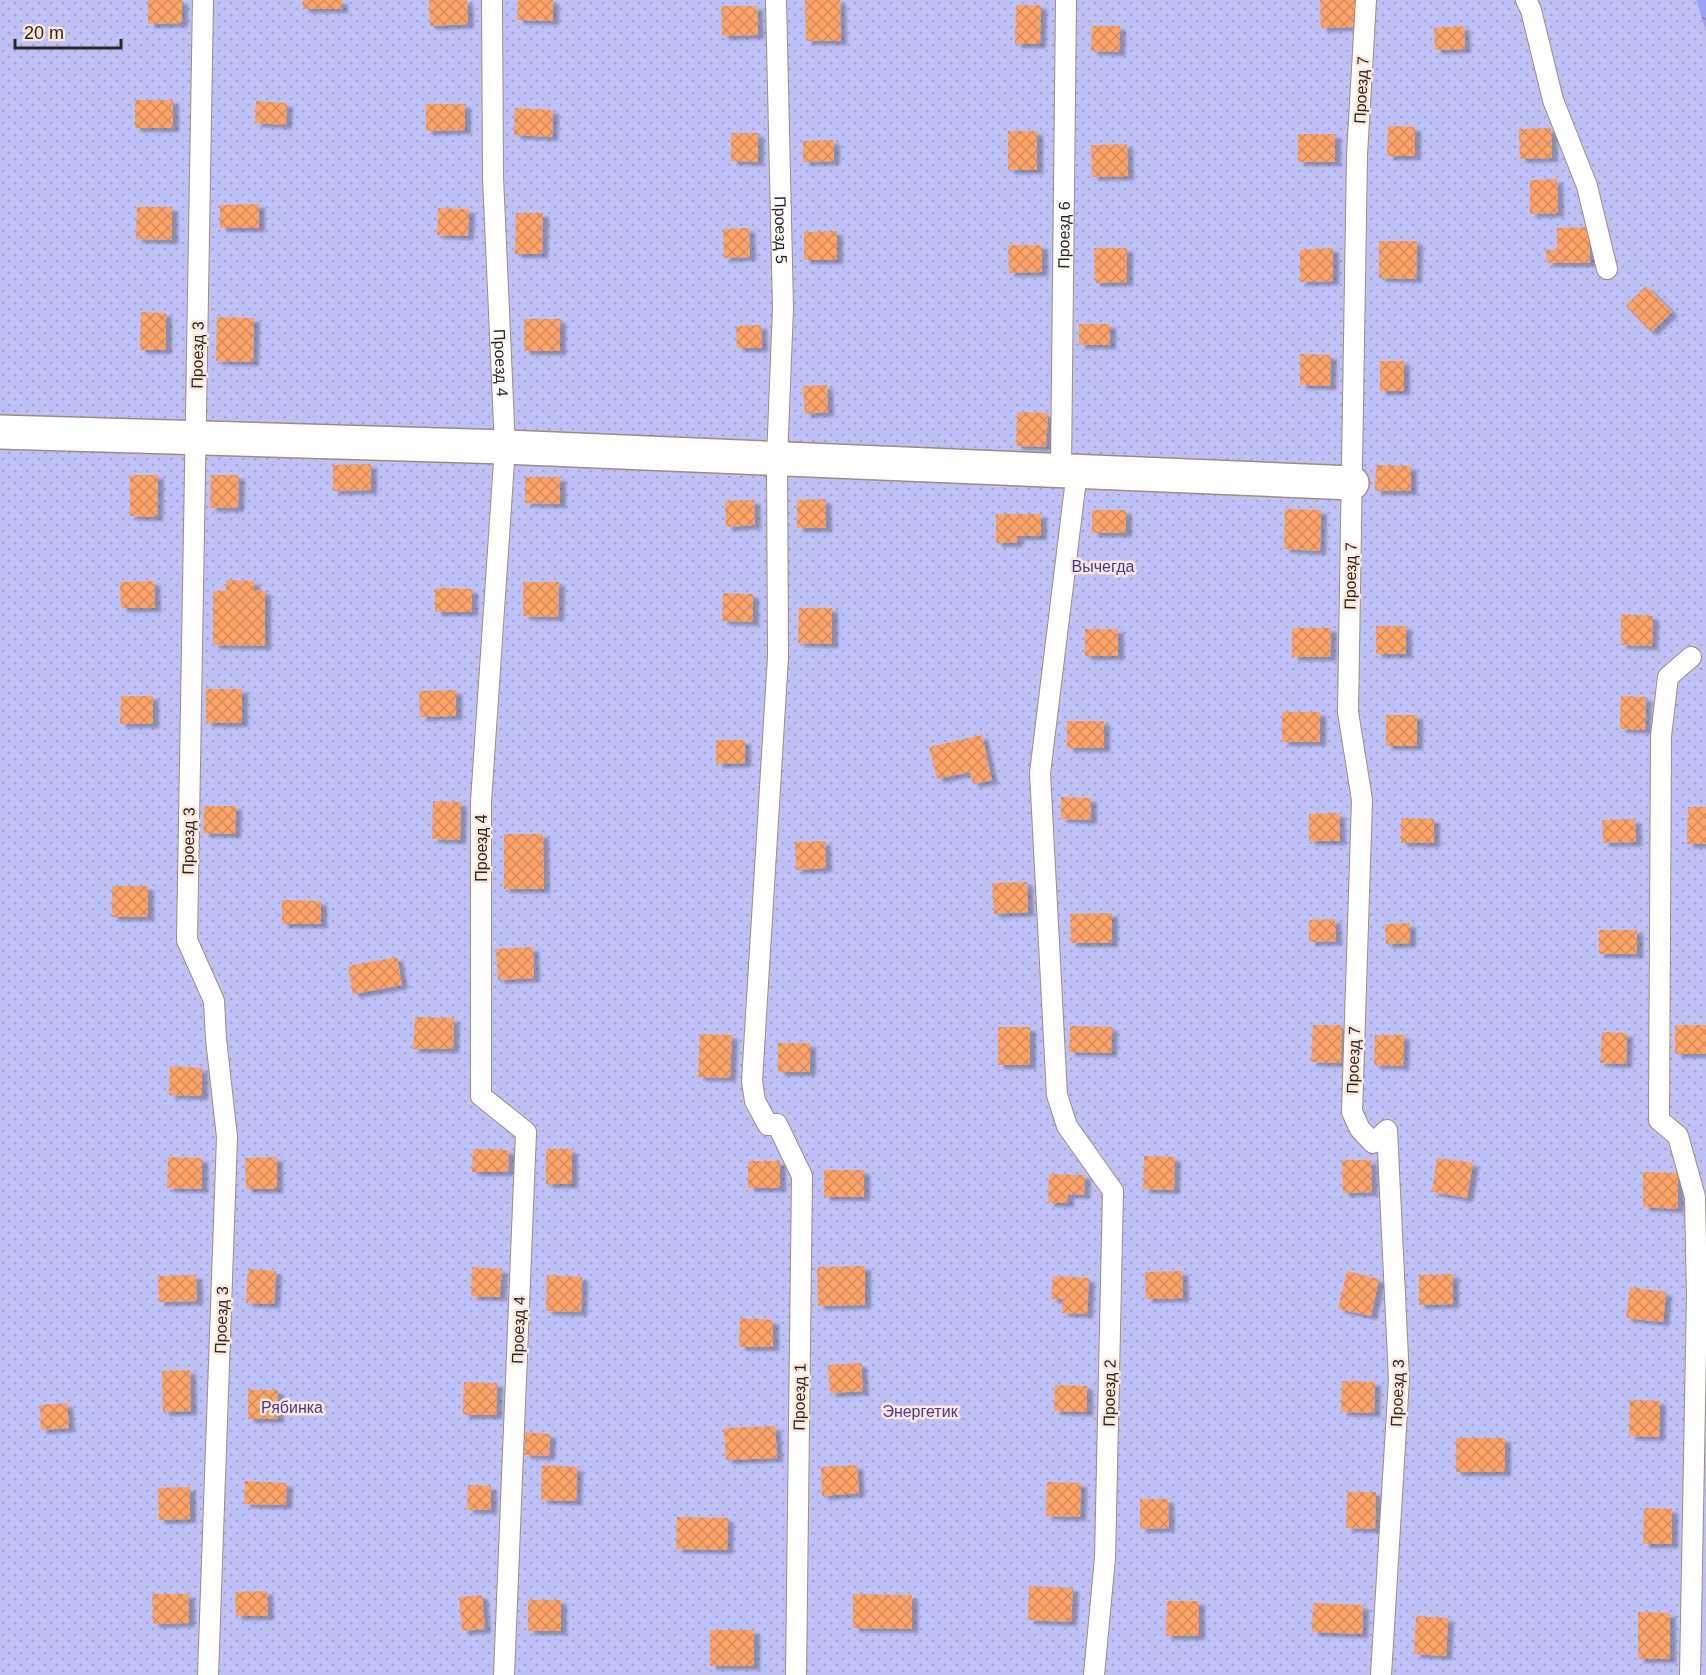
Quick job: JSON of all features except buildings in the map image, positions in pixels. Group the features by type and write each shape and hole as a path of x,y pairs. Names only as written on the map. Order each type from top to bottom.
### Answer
{"street":[{"path":"0,432 505,447 1352,483"}],"lane":[{"name":"Проезд 3","path":"203,0 186,940 214,1001 227,1137 208,1675"},
{"name":"Проезд 4","path":"492,0 493,177 505,447 481,802 481,1096 526,1132 504,1675"},
{"name":"Проезд 5","path":"776,0 783,308 777,459 778,657 752,1081 755,1101 768,1125 777,1124"},
{"name":"Проезд 6","path":"1066,0 1069,470 1040,773 1057,1095 1067,1126"},
{"name":"Проезд 7","path":"1366,0 1357,155 1348,712 1362,800 1352,1112 1360,1129 1373,1143"},
{"path":"1526,0 1531,10 1553,100 1587,186 1607,269"},
{"path":"1690,1675 1697,1296 1696,1208 1678,1136 1659,1120 1661,736 1668,676 1691,657"},
{"name":"Проезд 1","path":"777,1124 802,1176 796,1675"},
{"name":"Проезд 2","path":"1067,1126 1113,1191 1105,1558 1094,1675"},
{"name":"Проезд 3","path":"1373,1143 1387,1130 1399,1379 1381,1675"}],"green space":[{"name":"Вычегда","path":"0,0 1696,0 1706,33 1706,1675 0,1675"},
{"path":"1696,0 1706,0 1706,33"}],"park label":[{"name":"Рябинка","path":"292,1407"},
{"name":"Энергетик","path":"920,1411"}]}
